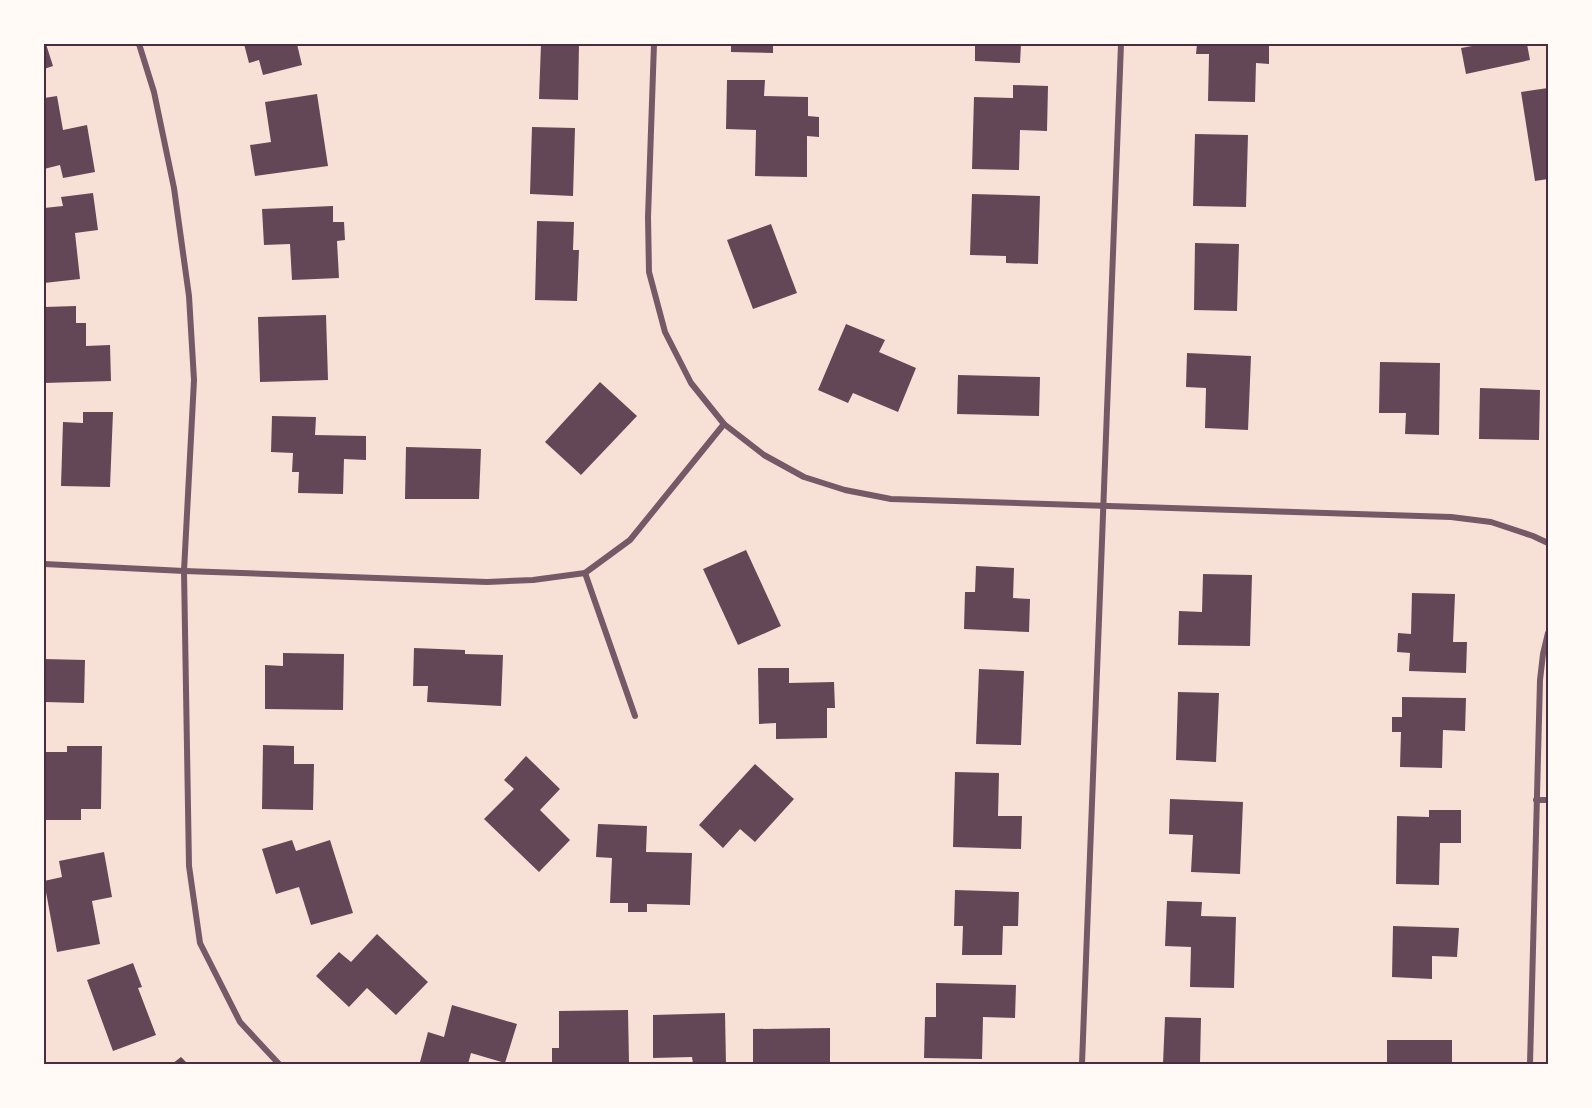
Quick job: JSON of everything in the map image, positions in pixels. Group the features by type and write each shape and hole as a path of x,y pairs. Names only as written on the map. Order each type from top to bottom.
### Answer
{"street":[{"path":"139,44 154,92 174,188 189,296 194,380 184,571 189,866 200,943 240,1022 279,1065"},
{"path":"654,44 648,217 650,272 665,332 691,382 724,424 764,455 804,477 845,490 891,499 1451,517 1491,522 1548,543"},
{"path":"1083,1065 1121,44"},
{"path":"44,564 487,582 534,580 585,573 630,540 724,424"},
{"path":"585,573 635,716"},
{"path":"1530,1065 1540,680 1548,633"},
{"path":"1536,800 1548,800"}],"building":[{"path":"44,44 46,44 53,66 44,69"},
{"path":"244,44 297,44 302,65 263,75 259,60 249,63"},
{"path":"541,44 579,44 578,100 539,99"},
{"path":"731,44 773,44 773,53 731,52"},
{"path":"975,44 1021,44 1020,63 975,61"},
{"path":"1197,44 1269,44 1269,64 1256,63 1255,102 1208,101 1209,54 1196,54"},
{"path":"1483,44 1527,44 1530,60 1466,74 1461,48"},
{"path":"727,80 765,80 764,96 808,97 808,116 819,117 819,137 807,136 807,177 755,176 756,130 726,129"},
{"path":"1013,85 1048,86 1047,131 1020,130 1019,170 972,169 974,97 1013,98"},
{"path":"1548,88 1548,179 1535,181 1521,92"},
{"path":"317,94 328,166 255,176 250,145 271,142 265,102"},
{"path":"57,96 63,130 87,125 95,172 63,178 60,165 44,169 44,98"},
{"path":"532,127 575,128 573,196 530,194"},
{"path":"1195,134 1248,135 1246,207 1193,206"},
{"path":"93,193 98,230 75,233 80,279 44,283 44,208 63,206 61,197"},
{"path":"972,194 1040,196 1038,264 1006,263 1006,256 970,255"},
{"path":"333,206 333,222 344,222 345,240 337,241 339,278 292,280 290,244 264,245 262,209"},
{"path":"537,221 574,222 573,250 579,250 577,301 535,300"},
{"path":"771,224 797,293 753,309 727,240"},
{"path":"1195,243 1239,244 1237,311 1194,310"},
{"path":"76,306 76,323 86,323 86,346 110,345 111,381 44,383 44,307"},
{"path":"326,315 328,380 260,382 258,317"},
{"path":"846,324 885,340 879,352 916,368 898,412 853,393 848,403 818,390"},
{"path":"1187,353 1251,356 1248,430 1205,428 1206,388 1186,387"},
{"path":"1380,362 1440,363 1439,435 1405,434 1406,413 1379,413"},
{"path":"958,375 1040,377 1039,416 957,414"},
{"path":"600,382 637,416 581,475 545,442"},
{"path":"1480,388 1540,390 1539,440 1479,439"},
{"path":"83,412 113,412 110,487 61,486 63,422 83,423"},
{"path":"272,416 316,417 315,435 366,436 366,460 344,459 343,494 298,493 299,472 292,472 293,453 271,452"},
{"path":"406,447 481,449 479,499 405,499"},
{"path":"746,550 781,626 738,645 703,569"},
{"path":"976,566 1014,568 1013,598 1030,599 1029,632 964,629 965,592 975,592"},
{"path":"1203,574 1252,575 1250,646 1178,645 1179,611 1202,612"},
{"path":"1412,593 1455,594 1453,642 1467,642 1466,673 1409,671 1410,653 1397,652 1398,633 1411,634"},
{"path":"414,648 465,650 465,654 503,655 501,706 427,702 428,686 413,686"},
{"path":"283,653 344,654 343,710 265,709 265,665 283,666"},
{"path":"44,659 85,660 84,703 44,702"},
{"path":"758,668 789,668 789,683 834,682 835,708 827,708 827,738 776,739 776,723 759,724"},
{"path":"979,669 1024,671 1021,745 976,744"},
{"path":"1178,692 1219,693 1216,762 1176,760"},
{"path":"1402,697 1466,698 1465,731 1443,730 1442,768 1400,767 1401,732 1392,732 1392,717 1402,717"},
{"path":"263,745 294,746 294,764 314,764 313,810 262,809"},
{"path":"67,746 102,746 101,809 81,809 81,820 44,820 44,752 67,752"},
{"path":"526,756 560,789 540,810 570,840 539,872 484,819 514,789 504,780"},
{"path":"755,764 794,799 755,842 740,829 723,848 699,825"},
{"path":"955,772 999,773 998,816 1022,816 1021,849 953,847"},
{"path":"1170,799 1243,802 1240,874 1191,872 1193,835 1169,834"},
{"path":"1429,810 1461,810 1461,843 1440,843 1439,885 1396,884 1397,816 1429,817"},
{"path":"598,824 647,826 646,852 692,853 690,905 647,904 647,912 628,912 628,903 610,903 612,858 596,857"},
{"path":"292,840 296,851 330,840 353,913 311,925 299,887 276,894 262,849"},
{"path":"104,852 112,897 92,901 100,944 57,952 44,881 62,877 59,861"},
{"path":"955,890 1019,892 1018,926 1003,926 1002,955 962,955 963,926 954,926"},
{"path":"1167,901 1202,902 1201,916 1236,917 1234,988 1190,987 1191,947 1165,946"},
{"path":"1393,926 1459,928 1457,957 1432,956 1432,979 1392,977"},
{"path":"377,934 428,982 396,1015 367,988 349,1007 316,976 339,952 351,962"},
{"path":"133,963 142,987 138,988 156,1035 113,1051 87,980"},
{"path":"936,983 1016,985 1015,1018 983,1017 982,1059 924,1058 925,1017 936,1017"},
{"path":"452,1005 517,1024 505,1063 471,1053 468,1064 420,1062 428,1032 444,1037"},
{"path":"628,1010 629,1062 552,1064 552,1048 559,1048 559,1011"},
{"path":"725,1013 726,1064 693,1064 692,1057 653,1058 653,1015"},
{"path":"1165,1017 1201,1018 1200,1064 1163,1064"},
{"path":"830,1028 830,1064 753,1064 753,1029"},
{"path":"1387,1040 1452,1040 1452,1064 1387,1064"},
{"path":"181,1057 188,1064 172,1064"}]}
